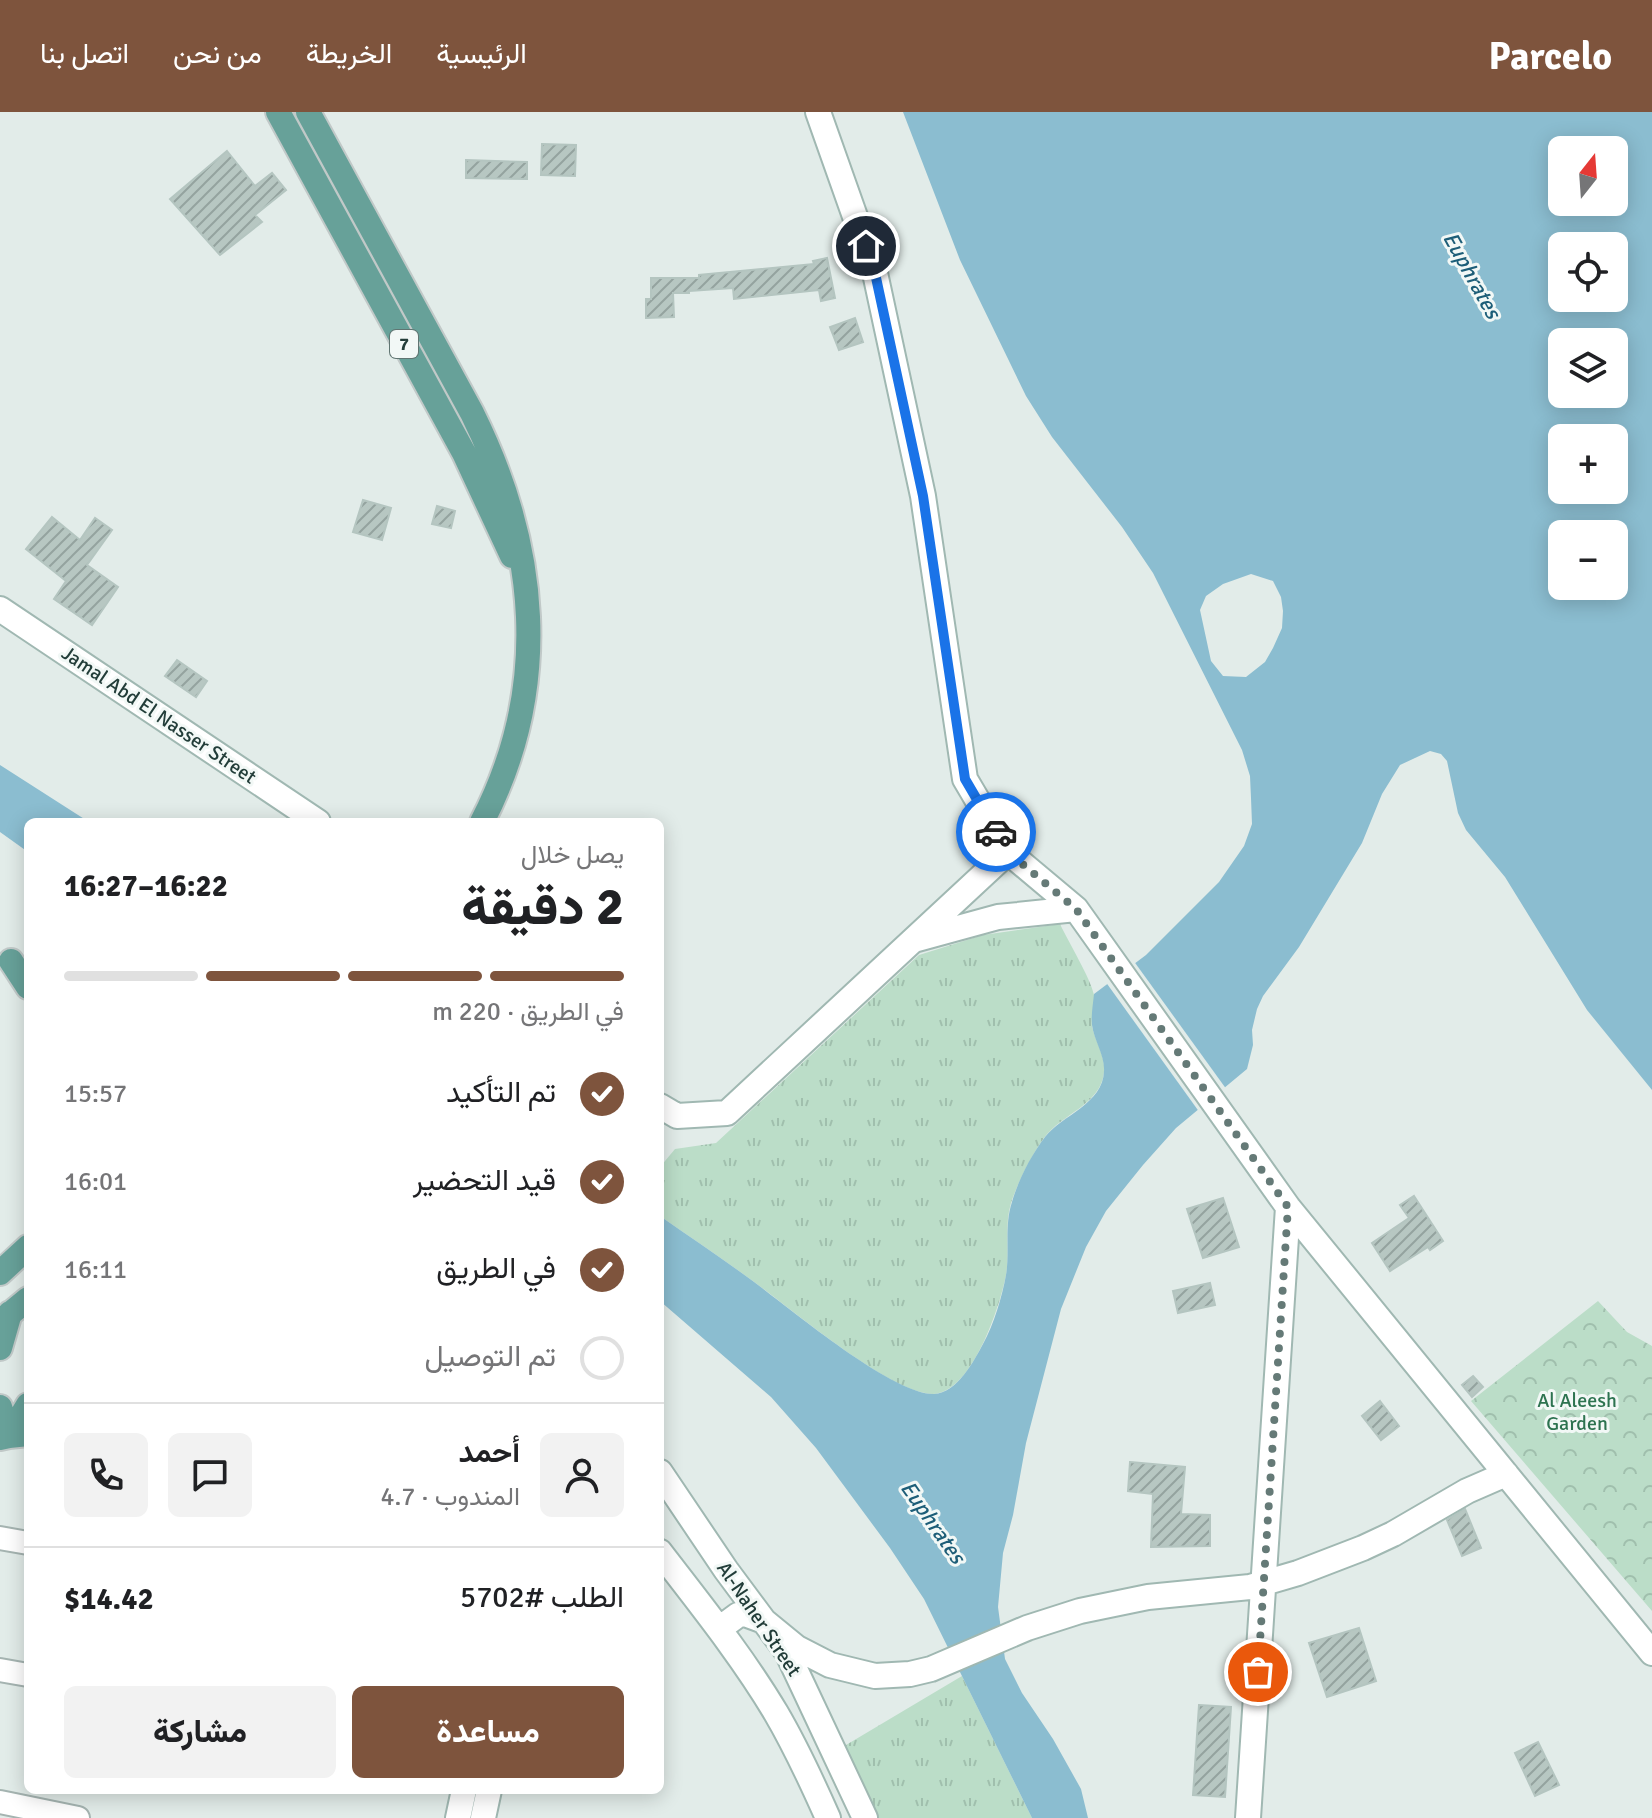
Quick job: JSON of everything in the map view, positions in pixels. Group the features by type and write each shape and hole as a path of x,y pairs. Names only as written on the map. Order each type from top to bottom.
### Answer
{"main road":[{"name":"7","path":"278,112 464,453 524,579"},
{"name":"7","path":"308,112 488,444 514,520 524,579 530,653 526,692 506,771 484,818"},
{"path":"13,962 24,980"},
{"path":"0,1273 24,1251"},
{"path":"0,1348 13,1312"},
{"path":"0,1407 12,1436"},
{"path":"12,1436 24,1413"}],"street":[{"path":"818,112 875,273 923,496 965,779 1008,852 1076,909 1288,1207 1652,1653"},
{"name":"Jamal Abd El Nasser Street","path":"0,609 312,818"},
{"path":"664,1108 677,1116 727,1113 1008,852"},
{"path":"910,941 998,917 1076,909"},
{"path":"1248,1818 1288,1207"},
{"path":"719,1629 738,1615 745,1614 764,1621 811,1656 861,1675 889,1676 931,1669 1027,1628 1080,1611 1125,1601 1264,1584 1363,1548 1467,1491 1506,1474"},
{"name":"Al-Naher Street","path":"664,1478 787,1652 865,1818"},
{"path":"0,1538 24,1542"},
{"name":"Al-Naher Street","path":"664,1557 719,1629 775,1712 802,1760 828,1818"},
{"path":"0,1670 24,1674"},
{"path":"458,1818 463,1794"},
{"path":"483,1818 488,1794"},
{"path":"0,1802 32,1799 78,1818"}],"green space":[{"path":"1060,924 1092,988 1092,1026 1104,1072 1096,1093 1051,1130 1025,1169 1009,1212 1006,1275 991,1326 972,1364 960,1379 947,1390 933,1394 914,1390 866,1365 664,1219 664,1162 675,1149 716,1143 919,955 983,935"},
{"name":"Al Aleesh Garden","path":"1598,1301 1627,1332 1652,1346 1652,1611 1471,1401"},
{"path":"962,1676 1032,1818 874,1818 841,1748"}],"water":[{"name":"Euphrates","path":"903,112 1652,112 1652,1090 1587,1010 1505,877 1466,830 1458,813 1447,761 1441,754 1430,751 1400,765 1382,794 1362,843 1299,947 1263,996 1252,1030 1253,1045 1247,1069 1176,1128 1106,1211 1086,1247 1061,1309 1026,1443 1003,1553 998,1607 1005,1659 1022,1693 1081,1789 1088,1818 1032,1818 924,1599 890,1548 816,1448 771,1397 664,1304 664,1219 867,1365 916,1390 934,1394 950,1388 975,1359 997,1310 1006,1275 1010,1211 1026,1168 1052,1129 1089,1101 1102,1082 1104,1065 1092,1025 1094,994 1146,955 1219,882 1244,846 1252,824 1250,776 1242,750 1153,573 1122,527 1052,437 1026,396 960,260","holes":["1251,574 1273,581 1281,597 1282,628 1265,662 1246,677 1223,676 1211,661 1200,610 1206,596 1223,584"]},
{"path":"0,765 83,818 24,818 24,849 0,832"}],"pier":[{"path":"1133,960 1227,1090 1200,1113 1105,981"}],"building":[{"path":"542,144 576,145 575,176 541,175"},
{"path":"227,151 255,186 272,173 286,190 255,215 262,222 220,255 170,199"},
{"path":"466,160 527,162 527,179 466,178"},
{"path":"827,258 835,298 821,301 819,290 734,299 733,288 689,291 673,293 674,317 646,318 646,299 651,299 651,278 699,278 699,275 814,264 813,261"},
{"path":"855,318 863,342 839,350 830,327"},
{"path":"363,500 391,508 382,540 353,532"},
{"path":"437,506 455,511 451,528 432,524"},
{"path":"52,517 80,540 95,518 112,530 87,565 118,587 92,625 54,599 66,581 26,549"},
{"path":"177,660 207,681 196,697 165,676"},
{"path":"1414,1196 1443,1241 1390,1271 1372,1243 1409,1218 1400,1205"},
{"path":"1223,1198 1239,1247 1203,1258 1187,1209"},
{"path":"1210,1283 1215,1305 1178,1313 1173,1291"},
{"path":"1473,1376 1483,1387 1472,1397 1462,1385"},
{"path":"1380,1401 1399,1426 1381,1440 1362,1416"},
{"path":"1130,1462 1185,1467 1181,1514 1210,1515 1210,1546 1151,1547 1153,1494 1128,1491"},
{"path":"1465,1509 1481,1548 1462,1556 1447,1520"},
{"path":"1359,1628 1376,1681 1327,1697 1309,1643"},
{"path":"1199,1705 1231,1707 1225,1797 1193,1795"},
{"path":"1538,1742 1559,1785 1535,1796 1515,1753"}],"way so far":[{"path":"996,832 1008,852 1076,909 1288,1207 1258,1672"}],"route":[{"path":"866,246 875,273 923,496 965,779 996,832"}]}
